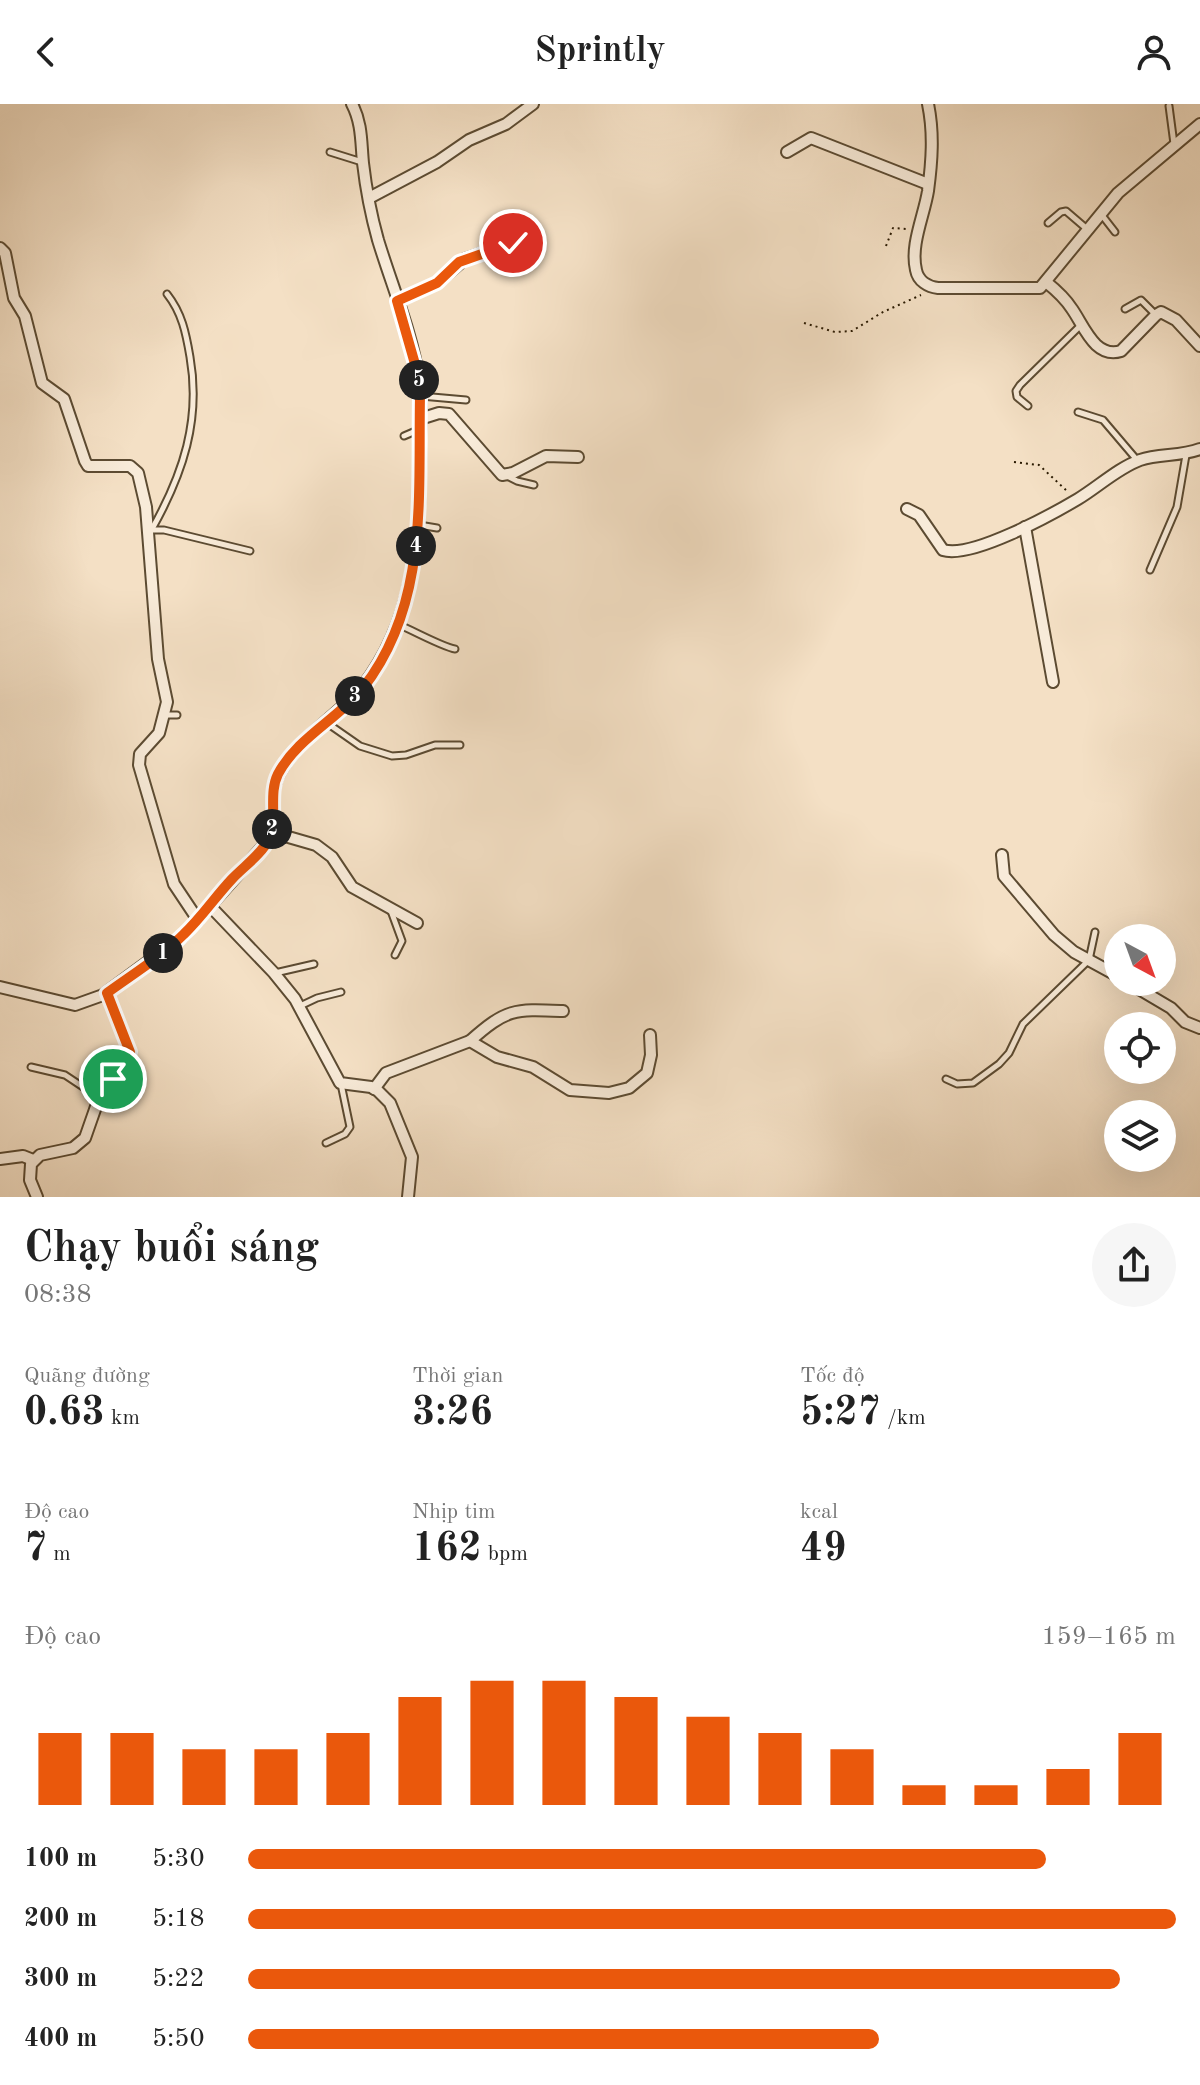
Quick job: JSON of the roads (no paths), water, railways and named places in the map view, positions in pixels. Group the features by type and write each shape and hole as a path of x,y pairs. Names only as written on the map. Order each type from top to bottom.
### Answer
{"street":[{"path":"0,987 75,1005 85,1004 107,993 166,951 264,847 271,832 273,789 278,774 295,751 362,688 374,672 398,624 414,567 418,525 419,378 372,220 361,129 352,104"},
{"path":"369,198 437,162 469,140 506,124 533,104"},
{"path":"928,104 933,144 915,256 917,275 932,287 1040,288 1100,213 1129,183 1200,124"},
{"path":"787,152 811,138 928,184"},
{"path":"397,301 437,283 465,259 513,243 530,247"},
{"path":"0,248 5,253 14,298 25,316 42,383 64,399 88,466 130,466 138,473 150,530 158,659 167,698 159,733 140,754 139,765 174,884 198,920"},
{"path":"1046,282 1072,308 1095,343 1115,353 1125,348 1161,312 1170,316 1200,346"},
{"path":"420,424 439,413 449,414 498,472 506,475 546,456 578,457"},
{"path":"907,509 919,515 943,550 951,552 982,545 1025,527 1077,500 1137,461 1187,454 1200,449"},
{"path":"1025,527 1053,682"},
{"path":"271,832 302,840 325,851 337,862 352,887 417,923"},
{"path":"1002,855 1006,879 1054,935 1074,952 1104,968"},
{"path":"210,906 274,973 299,1006 340,1083 374,1089 390,1103 410,1152 412,1163 408,1197"},
{"path":"37,1197 30,1180 33,1160 80,1143 87,1133 99,1098 108,1083 125,1066 130,1052 107,993"},
{"path":"1151,996 1171,1008 1185,1022 1200,1028"},
{"path":"374,1089 386,1073 470,1041 510,1012 522,1009 563,1011"},
{"path":"470,1041 497,1057 533,1067 570,1090 609,1093 629,1088 647,1073 651,1055 650,1035"},
{"path":"0,1159 16,1155 33,1160"}],"lane":[{"path":"1169,106 1174,145"},
{"path":"330,152 363,163"},
{"path":"1048,223 1066,211 1087,229"},
{"path":"1100,213 1115,232"},
{"path":"167,294 179,309 188,341 195,407 171,496 150,530 250,551"},
{"path":"1125,309 1141,300 1156,315"},
{"path":"1028,406 1017,397 1016,391 1081,324"},
{"path":"420,396 466,400"},
{"path":"1078,412 1103,420 1137,461"},
{"path":"404,436 420,424"},
{"path":"1150,570 1177,507 1187,454"},
{"path":"506,475 534,485"},
{"path":"418,525 437,528"},
{"path":"398,624 455,649"},
{"path":"164,715 177,715"},
{"path":"326,723 360,746 392,756 406,755 435,745 460,745"},
{"path":"391,910 402,941 395,955"},
{"path":"946,1079 965,1085 988,1074 1009,1053 1023,1024 1089,960 1095,932"},
{"path":"274,973 314,964"},
{"path":"299,1006 341,992"},
{"path":"31,1067 65,1075 99,1098"},
{"path":"326,1143 345,1134 350,1127 340,1083"}]}
